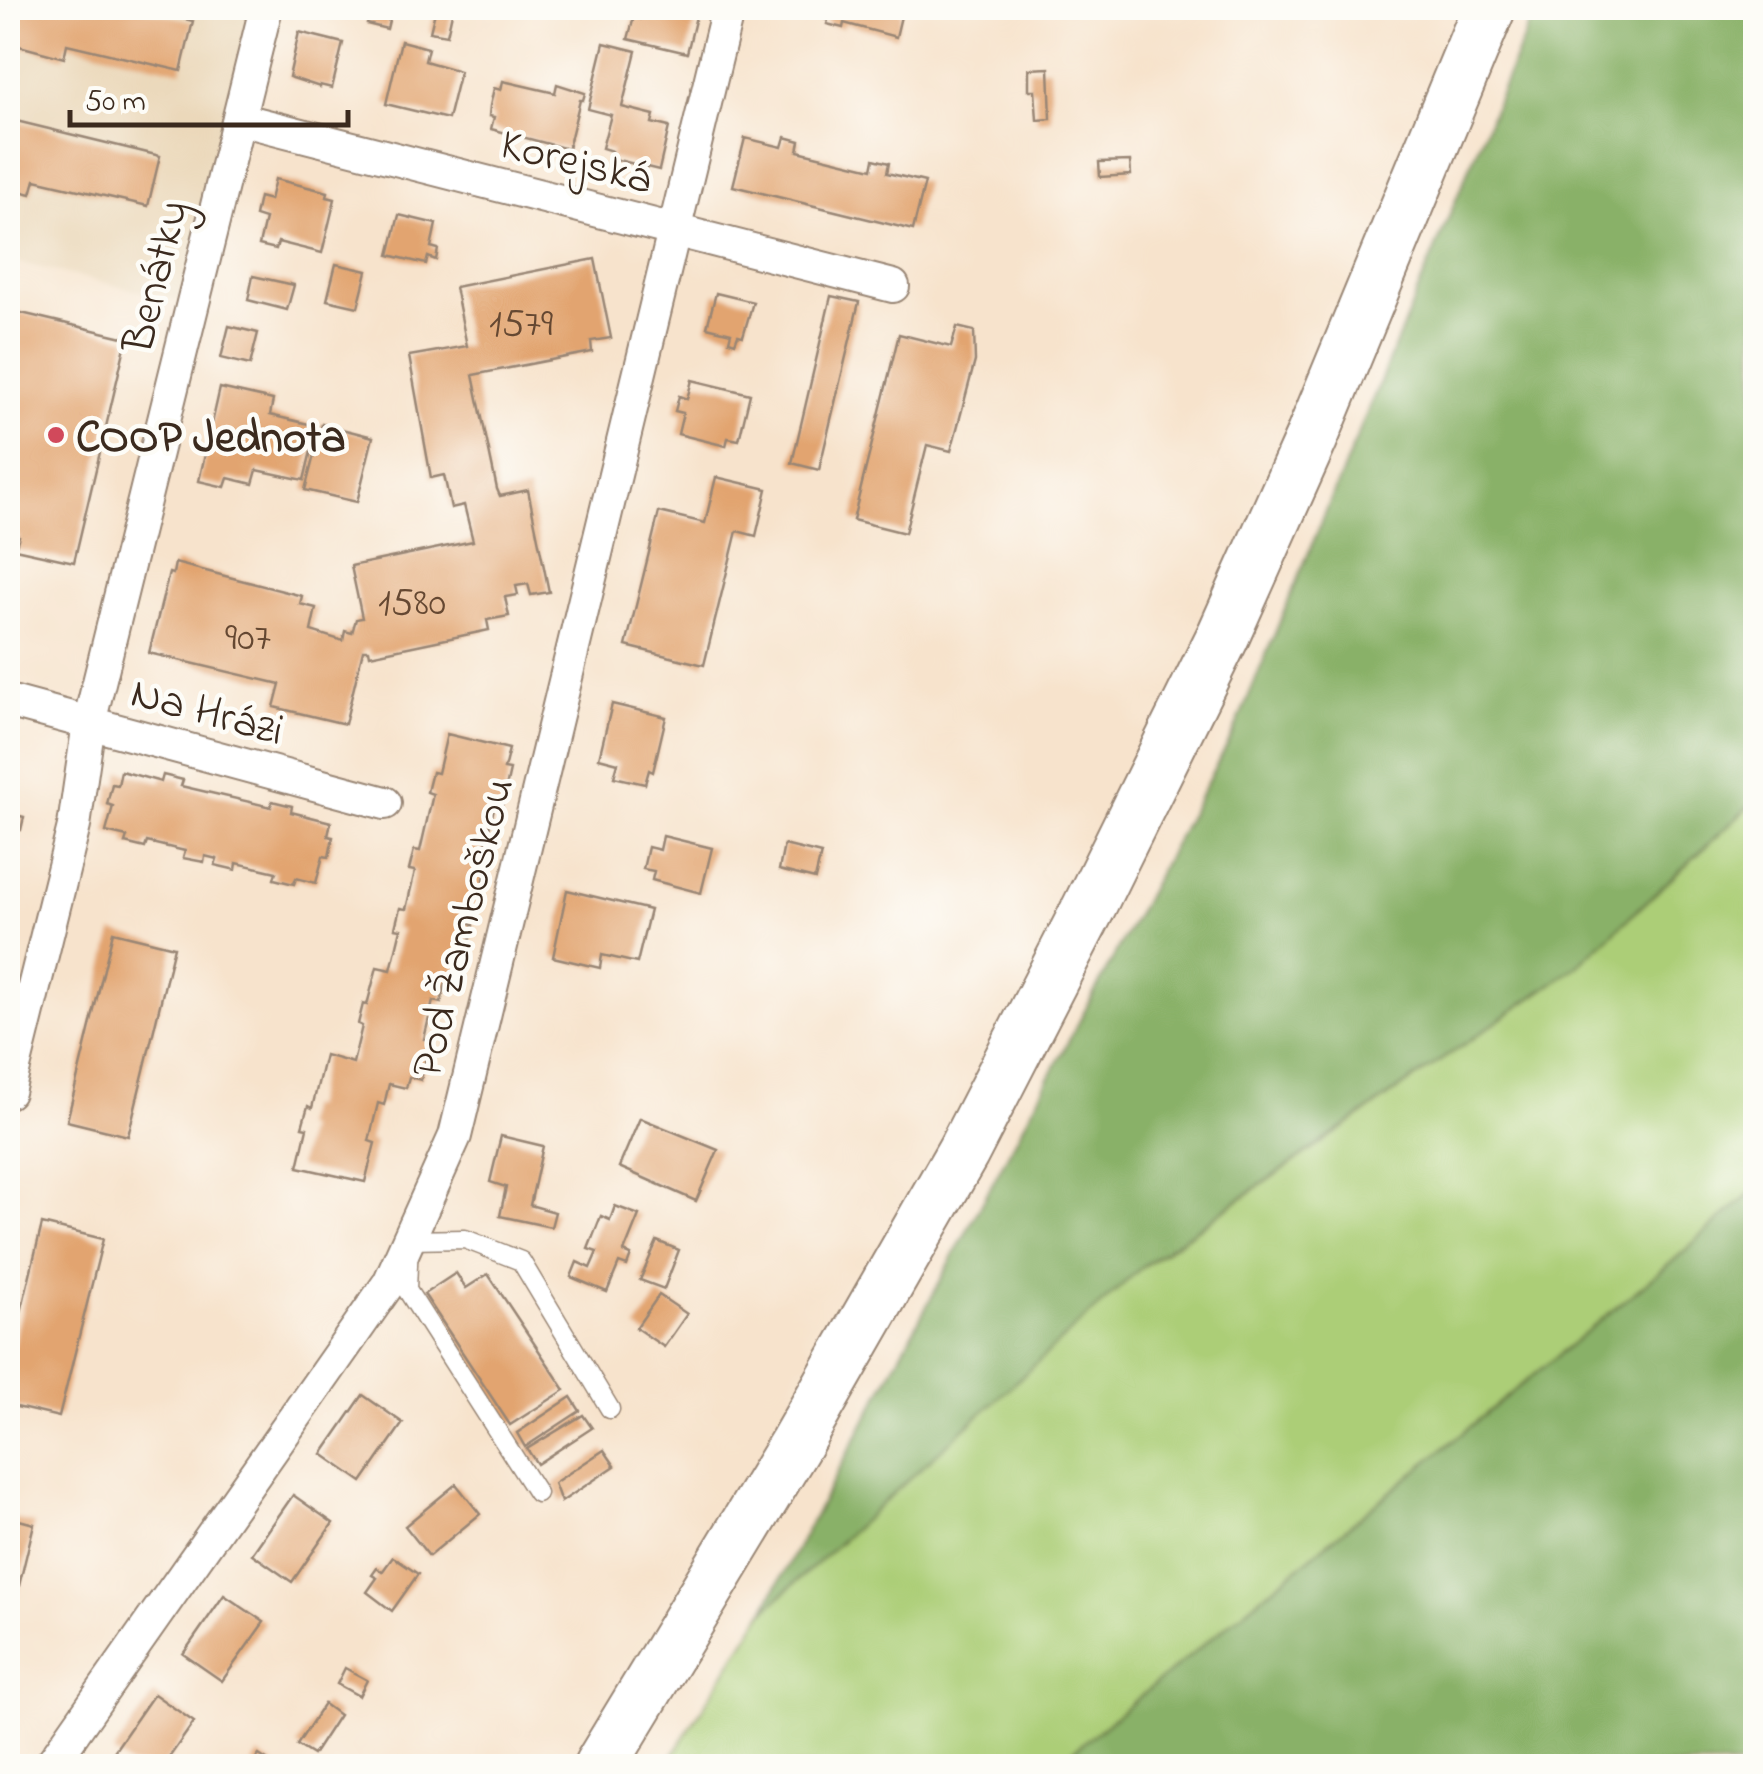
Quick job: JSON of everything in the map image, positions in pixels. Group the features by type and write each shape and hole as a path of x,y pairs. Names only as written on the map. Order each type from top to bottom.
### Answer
{"main road":[{"path":"600,1766 796,1443 963,1152 1088,909 1223,636 1303,457 1489,8"}],"street":[{"name":"Benátky","path":"8,1092 74,826 89,723 266,8"},
{"name":"Pod Žamboškou","path":"50,1766 389,1283 456,1136 728,8"},
{"name":"Korejská","path":"239,119 893,286"},
{"name":"Na Hrázi","path":"8,702 385,802"}],"lane":[{"path":"537,1493 407,1290 409,1240 465,1239 520,1260 610,1409"}],"shaded area":[{"path":"8,8 264,8 193,304 8,260"}],"green space":[{"path":"1536,8 1755,8 1755,801 1576,967 1144,1265 763,1612 1233,734"},
{"path":"1755,801 1755,1189 1672,1262 1055,1766 666,1766 763,1612 1138,1270 1576,967"},
{"path":"1755,1189 1755,1766 1055,1766 1672,1262"}],"building":[{"path":"8,8 137,8 193,21 181,71 67,44 64,58 8,43"},
{"path":"371,8 392,8 387,29 367,24"},
{"path":"436,8 453,8 447,35 430,32"},
{"path":"643,8 698,8 687,53 628,39 634,17 640,19"},
{"path":"786,8 896,8 902,12 896,37 844,23 843,28 827,24 828,20"},
{"path":"299,32 343,43 332,88 289,77"},
{"path":"401,41 428,48 425,61 460,71 448,119 386,104"},
{"path":"604,43 636,51 622,107 654,115 652,123 669,127 659,170 610,158 612,151 602,148 611,115 588,109"},
{"path":"1049,68 1051,119 1037,120 1035,90 1029,90 1029,69"},
{"path":"503,81 555,93 557,84 585,93 568,149 491,129 494,88 501,90"},
{"path":"8,119 160,156 148,206 35,180 31,194 8,188"},
{"path":"785,137 800,141 798,151 872,169 874,159 889,163 887,173 925,182 913,230 733,186 745,138 782,147"},
{"path":"1130,161 1131,175 1100,177 1099,162"},
{"path":"275,179 328,192 327,197 335,199 322,253 278,242 276,249 259,245 265,219 255,216 259,197 270,200"},
{"path":"399,215 436,224 431,247 438,249 436,260 428,257 426,264 389,255"},
{"path":"595,259 611,338 591,341 592,352 473,375 497,489 500,496 528,490 549,592 531,595 528,584 516,586 518,595 505,597 509,616 487,620 489,630 370,655 369,650 363,650 345,724 274,707 280,684 149,653 175,563 302,596 300,604 316,608 311,631 343,641 345,631 352,633 356,619 362,618 351,566 473,541 464,505 451,508 444,475 431,478 409,356 467,346 455,287"},
{"path":"336,264 367,271 358,307 327,300"},
{"path":"253,276 294,285 287,310 248,300"},
{"path":"716,293 753,302 743,336 738,335 735,343 729,341 731,333 707,327"},
{"path":"831,296 859,302 819,470 792,463"},
{"name":"COOP Jednota","path":"13,311 127,338 74,562 15,549 19,536 8,533 8,322 11,323"},
{"path":"229,326 258,333 250,365 221,358"},
{"path":"957,327 974,331 975,361 951,451 927,445 905,533 853,520 899,334 951,347"},
{"path":"692,380 750,394 739,440 728,438 726,446 678,434 683,413 675,411 679,396 687,399"},
{"path":"220,388 273,400 270,415 317,426 304,480 257,470 253,484 228,478 225,487 199,481"},
{"path":"322,424 373,437 357,502 305,490"},
{"path":"716,477 767,489 756,536 737,531 704,665 626,646 659,512 705,523"},
{"path":"612,704 666,717 653,772 649,770 645,784 614,777 618,763 599,758"},
{"path":"447,734 509,749 504,769 510,770 501,810 494,808 485,846 492,848 482,887 476,886 467,923 473,925 464,964 457,963 452,984 446,983 441,1003 433,1001 424,1039 430,1040 421,1080 409,1077 406,1088 389,1084 384,1105 378,1103 369,1141 375,1143 365,1182 298,1167 307,1128 302,1127 308,1106 312,1108 325,1055 353,1063 363,1004 367,1005 377,967 391,970 401,929 395,928 400,908 406,909 415,871 409,870 414,850 420,851 433,794 427,792 432,772 438,773"},
{"path":"121,771 161,782 163,775 183,780 181,786 271,807 272,801 292,806 291,812 331,822 329,857 323,856 316,883 296,878 294,884 274,879 276,872 237,863 236,870 215,865 217,859 205,856 204,862 183,858 185,851 147,842 145,848 125,843 127,837 106,832 113,806 107,804 112,784 118,785"},
{"path":"8,784 15,786 9,810 8,810"},
{"path":"8,813 24,817 21,830 8,827"},
{"path":"663,836 712,848 701,893 652,880 654,871 643,869 648,847 660,850"},
{"path":"784,845 821,854 815,879 779,870"},
{"path":"567,890 650,910 637,963 602,955 600,968 553,957"},
{"path":"113,932 174,947 128,1136 67,1121"},
{"path":"640,1118 718,1150 696,1201 619,1167"},
{"path":"501,1136 543,1146 530,1205 555,1212 551,1227 500,1216 506,1187 490,1182"},
{"path":"615,1206 639,1215 624,1252 631,1255 627,1266 619,1263 607,1292 571,1277 577,1262 590,1268 597,1252 588,1249 601,1216 610,1220"},
{"path":"42,1224 103,1239 59,1417 8,1405 8,1367"},
{"path":"657,1241 679,1250 664,1289 640,1280"},
{"path":"456,1273 466,1288 488,1274 565,1390 510,1425 424,1294"},
{"path":"659,1295 687,1314 664,1347 636,1328"},
{"path":"363,1395 403,1423 362,1482 322,1454"},
{"path":"571,1397 580,1411 525,1447 517,1433"},
{"path":"583,1415 592,1428 537,1464 527,1449"},
{"path":"604,1450 615,1466 561,1502 554,1483"},
{"path":"456,1484 480,1514 429,1556 405,1526"},
{"path":"293,1495 333,1523 292,1582 252,1554"},
{"path":"8,1517 34,1524 9,1627 8,1627"},
{"path":"393,1557 418,1574 392,1611 367,1592 377,1578 372,1575 377,1568 382,1572"},
{"path":"224,1595 264,1622 222,1681 183,1654"},
{"path":"345,1668 367,1680 359,1696 337,1684"},
{"path":"154,1694 194,1722 163,1766 131,1766 113,1753"},
{"path":"324,1704 339,1715 313,1755 297,1745"},
{"path":"259,1755 276,1766 251,1766"}],"place":[{"name":"COOP Jednota","path":"56,435"}]}
